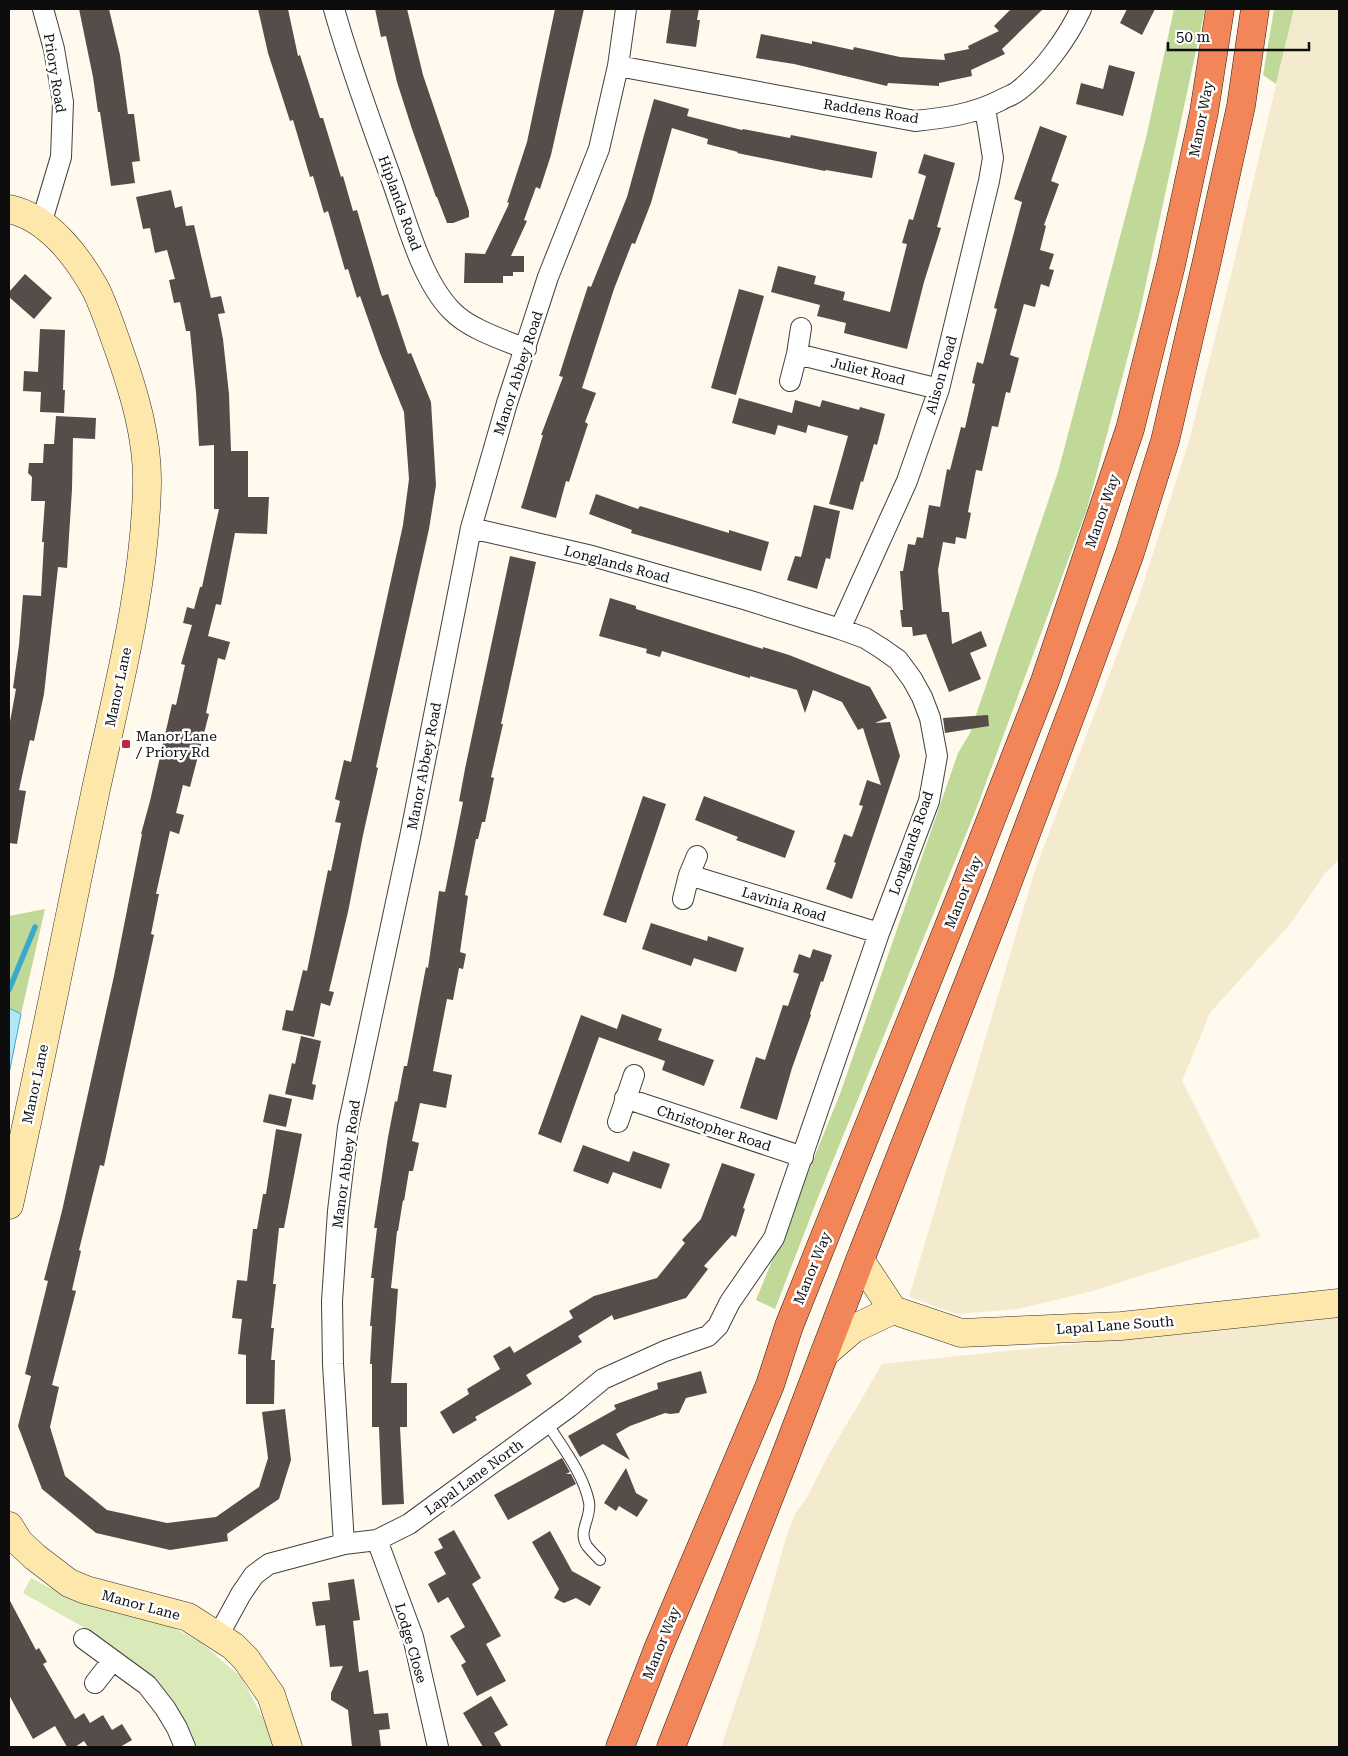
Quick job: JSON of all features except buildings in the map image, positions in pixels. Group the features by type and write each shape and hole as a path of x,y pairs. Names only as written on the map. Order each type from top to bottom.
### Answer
{"highway":[{"name":"Manor Way","path":"620,1747 658,1649 770,1385 789,1326 1045,681 1130,429 1171,264 1204,112 1220,9"},
{"path":"671,1747 784,1462 860,1260 1018,855 1133,543 1165,441 1206,265 1241,106 1255,9"}],"main road":[{"name":"Manor Lane","path":"9,209 28,215 61,242 82,268 96,291 114,334 130,382 144,446 147,482 142,557 123,667 9,1206"},
{"path":"824,1354 853,1329 893,1310 860,1260"},
{"name":"Lapal Lane South","path":"893,1310 961,1333 1121,1326 1339,1303"},
{"name":"Manor Lane","path":"9,1526 19,1542 69,1583 86,1590 188,1617 233,1646 246,1659 271,1695 288,1747"}],"street":[{"name":"Priory Road","path":"41,224 61,157 63,102 54,49 43,9"},
{"name":"Hiplands Road","path":"334,9 346,49 421,260 441,298 453,313 485,333 526,348"},
{"name":"Manor Abbey Road","path":"344,1544 332,1364 332,1301 338,1211 350,1117 412,828 471,528 507,403 548,277 598,149 618,66 626,9"},
{"name":"Raddens Road","path":"618,66 915,121 941,118 985,108 1018,92 1046,64 1072,28 1081,9"},
{"name":"Alison Road","path":"840,629 907,481 939,389 989,182 992,158 985,108"},
{"path":"790,381 798,354 801,328"},
{"name":"Juliet Road","path":"798,354 939,389"},
{"name":"Longlands Road","path":"471,528 592,556 747,600 865,638 898,660 922,697 930,718 937,756 929,801 878,933 774,1238 730,1302"},
{"path":"683,899 689,875 697,856"},
{"name":"Lavinia Road","path":"689,875 878,933"},
{"path":"618,1122 634,1075"},
{"name":"Christopher Road","path":"625,1098 803,1157"},
{"name":"Lapal Lane North","path":"218,1636 241,1594 254,1575 268,1564 344,1544 377,1540 410,1524 547,1423 603,1379 665,1351 708,1336 718,1326 730,1302"},
{"name":"Lodge Close","path":"377,1540 413,1637 438,1747"},
{"path":"84,1639 147,1685 165,1708 177,1728 185,1747"},
{"path":"95,1683 113,1660"}],"lane":[{"path":"547,1423 577,1471 589,1501 590,1514 583,1530 584,1538 587,1546 600,1560"}],"shaded area":[{"path":"1294,9 1339,9 1339,860 1326,872 1291,923 1210,1013 1182,1081 1261,1237 1093,1291 1018,1309 957,1314 909,1297 1035,870 1139,597 1189,441 1232,271"},
{"path":"1339,1316 1339,1747 721,1747 758,1636 786,1538 795,1514 807,1497 828,1456 882,1364"}],"green space":[{"path":"1174,9 1205,9 1140,311 1087,509 977,807 819,1195 775,1309 756,1300 840,1094 958,753 970,733 1058,472 1146,138"},
{"path":"1274,9 1294,9 1276,84 1263,75"},
{"path":"45,909 21,1014 9,1008 9,916"},
{"path":"31,1578 73,1600 174,1628 200,1642 241,1677 271,1733 275,1747 197,1747 176,1706 150,1677 83,1627 23,1593"}],"water":[{"path":"9,1008 21,1014 9,1074"}],"waterway":[{"path":"9,990 35,927"}],"place":[{"name":"Manor Lane / Priory Rd","path":"126,744"}]}
